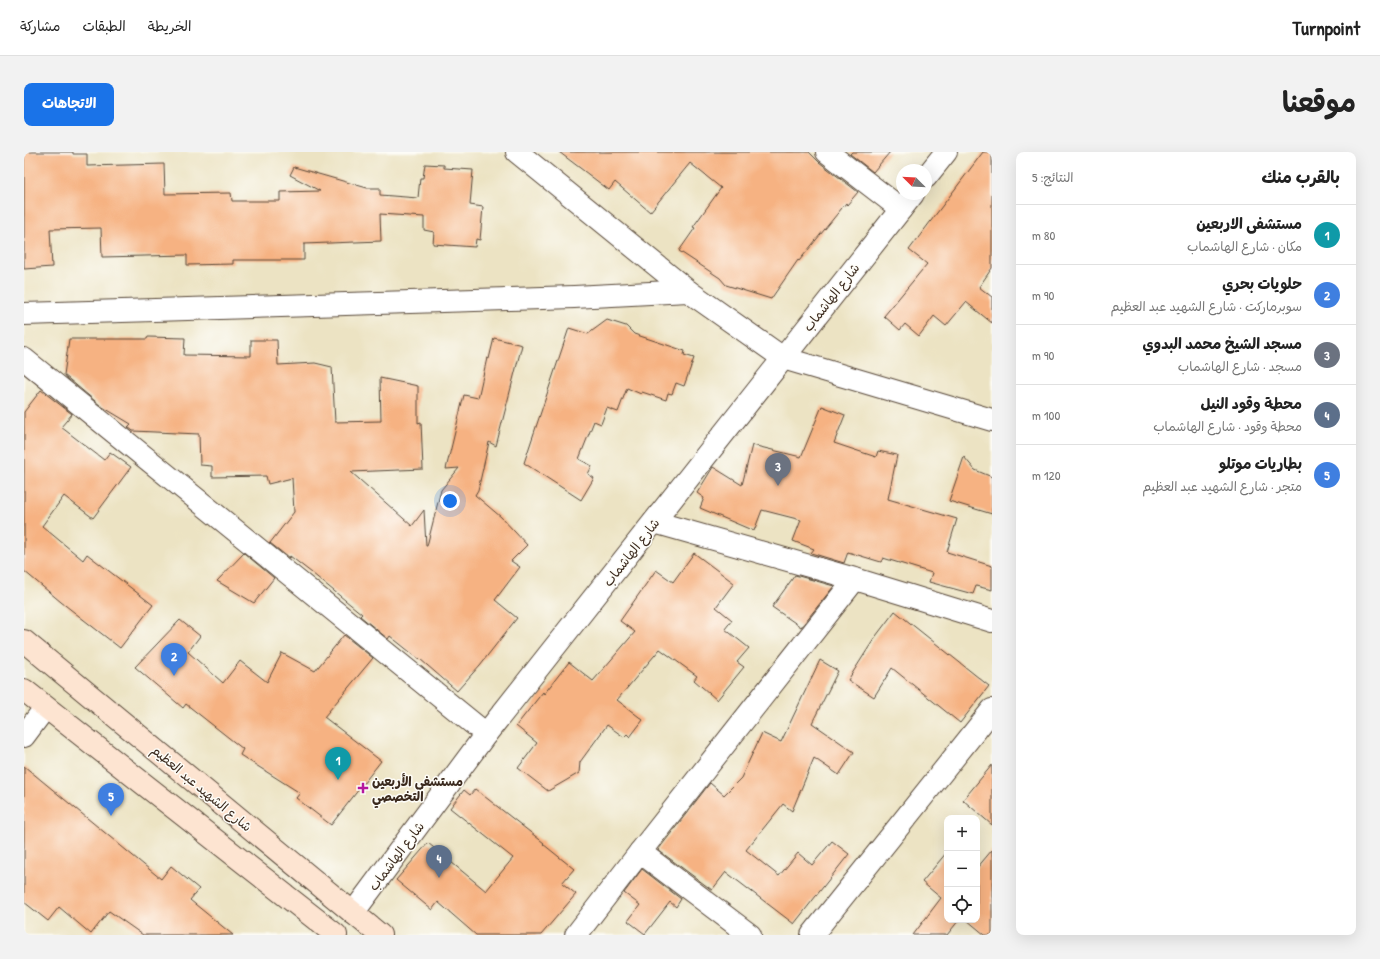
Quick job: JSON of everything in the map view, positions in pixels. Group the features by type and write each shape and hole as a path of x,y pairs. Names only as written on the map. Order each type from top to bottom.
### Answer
{"main road":[{"name":"شارع الشهيد عبد العظيم","path":"24,641 380,935"},
{"path":"24,690 326,932"}],"street":[{"path":"517,152 688,291 783,358 991,419"},
{"path":"827,152 907,202"},
{"path":"932,170 946,152"},
{"name":"شارع الهاشماب","path":"353,913 486,734 907,202"},
{"path":"24,314 574,297 688,291"},
{"path":"24,359 486,734"},
{"path":"654,522 855,579 992,621"},
{"path":"576,935 855,579"},
{"path":"24,736 45,708"},
{"path":"812,935 992,710"},
{"path":"640,852 750,935"}],"building":[{"path":"24,152 73,152 73,154 87,154 87,166 164,164 165,194 231,193 232,201 280,201 280,192 320,191 290,175 294,167 367,188 380,188 380,195 418,198 420,178 423,178 425,164 444,165 444,168 473,170 470,205 483,207 480,240 476,239 475,247 433,244 434,232 424,230 424,217 380,214 381,241 304,244 304,260 233,260 233,264 187,265 187,255 102,257 101,228 50,229 52,267 24,269"},
{"path":"559,152 809,152 819,162 858,192 847,205 846,203 799,261 798,260 771,299 726,285 720,278 679,251 695,228 693,227 721,188 690,163 650,212 615,182 609,190"},
{"path":"852,152 890,152 873,172 850,154"},
{"path":"983,152 992,152 992,268 979,287 992,297 992,323 966,302 946,326 934,316 919,336 905,324 900,330 884,316 927,264 909,250"},
{"path":"607,320 626,326 634,334 685,351 684,355 694,358 684,386 676,383 672,394 668,393 666,400 642,392 641,394 627,388 618,412 607,408 601,424 594,421 579,459 592,466 588,474 594,478 581,500 524,463 569,328 588,334"},
{"path":"148,337 185,338 184,355 251,356 251,340 277,340 278,365 315,363 332,367 335,422 381,421 380,378 418,386 418,423 421,422 423,469 351,472 412,526 424,510 426,546 441,490 459,468 446,469 464,395 478,398 487,358 489,359 494,338 522,345 496,446 489,442 478,490 475,495 501,517 527,545 511,561 520,567 495,600 517,618 480,665 457,691 420,659 390,636 388,639 360,616 362,614 312,573 270,543 294,512 292,478 268,484 266,476 212,477 212,466 200,465 199,434 133,431 128,427 131,424 101,406 64,375 69,339 147,339"},
{"path":"41,390 72,414 61,427 104,460 110,452 131,467 93,518 64,496 42,526 83,560 87,554 153,605 120,648 24,571 24,412"},
{"path":"822,406 845,415 834,443 876,457 878,451 897,455 888,499 957,519 947,552 992,566 992,590 976,586 973,594 929,582 932,573 883,558 881,562 848,552 844,563 811,553 814,549 793,541 801,520 762,510 754,531 700,508 704,498 697,493 713,467 742,485 752,445 801,457"},
{"path":"964,457 975,470 992,477 992,514 949,501"},
{"path":"244,553 274,578 254,603 217,581"},
{"path":"694,553 734,583 716,607 732,620 725,629 749,648 737,662 744,667 717,700 694,680 697,676 660,649 617,700 643,720 630,737 627,734 624,737 607,725 580,762 579,773 548,791 518,768 537,743 516,726 569,662 593,681 635,632 620,621 656,570 673,582"},
{"path":"795,575 834,586 801,627 772,607"},
{"path":"895,611 989,686 960,723 892,668 874,697 848,680 876,636"},
{"path":"180,620 200,636 188,652 223,683 240,661 267,682 282,653 315,671 344,635 373,658 324,717 381,761 331,825 296,798 300,793 240,755 243,749 186,704 183,708 135,667"},
{"path":"820,660 838,671 812,723 854,752 839,775 814,758 792,811 783,804 746,850 779,876 798,853 812,865 832,841 849,854 794,924 726,872 712,890 658,850 710,783 724,795 741,778 762,733 781,742"},
{"path":"992,765 992,825 963,800"},
{"path":"24,766 161,879 171,866 199,889 190,900 233,935 143,935 109,911 91,934 59,907 48,921 24,902"},
{"path":"475,789 544,843 543,844 574,869 562,883 576,894 541,935 476,935 438,902 432,910 396,880 428,843 486,891 513,858 450,808 464,790 470,795"},
{"path":"992,850 992,935 985,935 971,923 980,923 980,864"},
{"path":"944,856 944,923 957,923 947,935 913,935 941,898 922,882"},
{"path":"642,869 681,899 676,907 670,902 645,934 628,921 640,905 624,893"}],"place":[{"name":"مسجد الشيخ محمد البدوي","path":"778,486"},
{"name":"حلويات بحري","path":"174,676"},
{"name":"مستشفى الاربعين","path":"338,780"},
{"name":"مستشفى الأربعين التخصصي","path":"363,788"},
{"name":"بطاريات موتلو","path":"111,816"},
{"name":"محطة وقود النيل","path":"439,878"}]}
